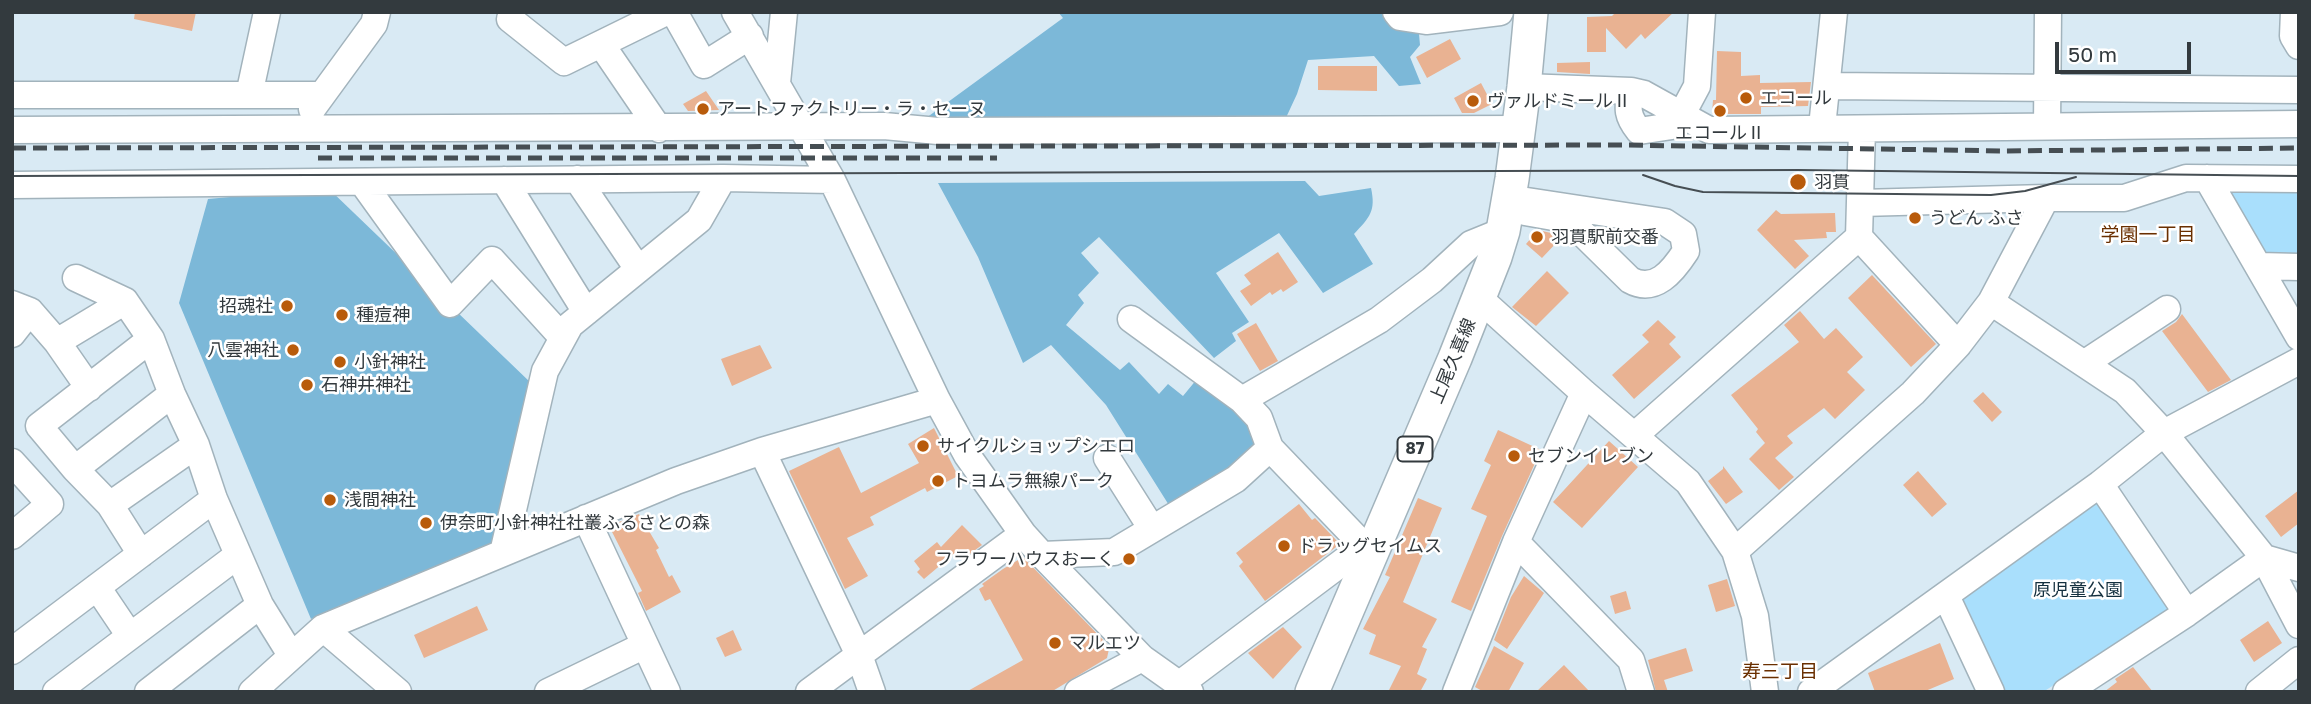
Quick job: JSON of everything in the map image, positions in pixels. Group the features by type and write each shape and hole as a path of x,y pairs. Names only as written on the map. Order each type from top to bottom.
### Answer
{"main road":[{"name":"上尾久喜線","path":"1312,692 1367,547 1479,299 1506,217 1524,87 1519,13"}],"street":[{"path":"249,95 267,12"},
{"path":"296,130 374,24 377,12"},
{"path":"510,19 564,62 666,12"},
{"path":"674,12 704,65 750,36"},
{"path":"736,12 832,180 937,400 967,455 1023,534 1042,555 1142,658 1185,688 1367,547 1270,448 1259,418 1242,400 1131,319"},
{"path":"777,83 784,12"},
{"path":"1396,12 1400,17 1426,21 1519,13"},
{"path":"1681,116 1697,86 1702,12"},
{"path":"1822,127 1834,12"},
{"path":"2047,126 2048,12"},
{"path":"2294,12 2293,36 2299,47"},
{"path":"601,44 659,129"},
{"path":"1826,86 2299,89"},
{"path":"1524,87 1631,91 1644,94 1709,130 2299,124"},
{"path":"12,94 322,95"},
{"path":"54,130 58,95"},
{"path":"12,131 884,126 938,131 1519,129"},
{"path":"1634,436 1859,237 1862,129"},
{"path":"12,185 723,178 832,180"},
{"path":"503,553 545,371 562,337 570,325 699,220 723,178"},
{"path":"1861,202 2124,198 2186,178 2299,178"},
{"path":"2207,178 2299,337"},
{"path":"577,179 638,269"},
{"path":"505,180 586,312"},
{"path":"362,182 450,304 492,260 562,337"},
{"path":"1735,551 1913,393 1958,345 1991,302 2046,198"},
{"path":"1242,400 1379,320 1432,280 1471,244 1506,217 1527,201 1665,222 1683,234 1686,251 1660,281 1650,286 1639,285 1630,280 1566,220 1525,212 1506,217"},
{"path":"1600,250 1614,229 1630,217"},
{"path":"1859,237 1958,345"},
{"path":"2259,266 2299,267"},
{"path":"76,278 125,301 151,339 172,394 196,445 214,499 260,605 291,655"},
{"path":"1479,299 1688,482 1735,551 1755,615 1765,692"},
{"path":"57,342 125,301"},
{"path":"1991,302 2126,391 2164,433 2264,558 2299,625"},
{"path":"12,334 21,307 57,342 89,388"},
{"path":"2085,363 2167,309"},
{"path":"141,554 110,505 39,426 151,339"},
{"path":"1811,692 2100,484 2164,433 2299,361"},
{"path":"1456,692 1516,542 1584,393"},
{"path":"75,468 172,394"},
{"path":"251,692 323,628 676,481 762,451 937,400"},
{"path":"110,505 196,445"},
{"path":"1042,555 1114,552 1236,479 1270,448"},
{"path":"762,451 859,655 872,692"},
{"path":"1107,458 1152,529"},
{"path":"12,462 50,503 12,536"},
{"path":"2100,484 2187,613"},
{"path":"12,651 214,499"},
{"path":"586,518 667,692"},
{"path":"809,692 1023,534"},
{"path":"1516,542 1631,660 1642,692"},
{"path":"56,692 90,682 130,636 238,555"},
{"path":"2264,558 2299,568"},
{"path":"2066,692 2187,613 2264,558"},
{"path":"97,587 130,636"},
{"path":"1946,596 1992,692"},
{"path":"148,692 260,605"},
{"path":"323,628 398,692"},
{"path":"548,692 645,645"},
{"path":"1079,692 1142,658"},
{"path":"2259,692 2299,660"}],"green space":[{"path":"2223,183 2299,183 2299,262 2268,262"},
{"name":"原児童公園","path":"2100,494 2174,607 2043,692 2005,692 1958,596"}],"shaded area":[{"path":"1058,12 1417,12 1420,45 1410,57 1421,84 1399,86 1374,56 1308,60 1284,122 922,121 1063,18"},
{"path":"1305,181 1319,196 1371,188 1372,208 1354,234 1373,264 1323,293 1279,233 1216,273 1249,322 1232,333 1236,341 1214,358 1099,237 1081,253 1099,273 1078,295 1084,303 1066,325 1120,370 1129,362 1159,394 1168,384 1183,396 1197,379 1245,410 1263,447 1172,510 1106,405 1051,345 1023,363 978,257 938,183"},
{"path":"328,188 531,383 491,545 311,619 179,303 208,199"}],"building":[{"path":"135,12 196,12 192,31 134,19"},
{"path":"1616,12 1674,12 1645,39 1641,34 1626,49 1606,28 1606,52 1587,52 1587,17 1612,16"},
{"path":"1450,39 1461,59 1427,78 1416,57"},
{"path":"1717,51 1741,52 1741,76 1760,75 1760,83 1811,82 1808,106 1761,107 1761,114 1712,114 1713,100 1716,100"},
{"path":"1590,62 1590,74 1557,72 1557,63"},
{"path":"1318,66 1377,66 1377,91 1318,90"},
{"name":"ヴァルドミールⅡ","path":"1481,83 1492,104 1474,113 1462,113 1454,98"},
{"path":"706,91 719,110 688,111 683,104"},
{"path":"1776,210 1781,214 1835,213 1836,232 1826,232 1827,238 1794,240 1809,256 1795,269 1757,230"},
{"path":"1538,230 1551,233 1559,240 1542,258 1526,244"},
{"path":"1278,252 1298,282 1283,292 1281,289 1272,295 1270,292 1251,306 1240,291 1251,284 1244,275"},
{"path":"1547,271 1569,293 1536,326 1512,307"},
{"path":"1872,275 1936,344 1911,367 1848,298"},
{"path":"1800,311 1824,339 1836,328 1863,357 1847,372 1865,390 1835,419 1824,408 1787,436 1793,443 1775,458 1794,477 1779,490 1749,459 1765,443 1756,432 1758,429 1731,395 1799,342 1784,325"},
{"path":"2182,314 2231,380 2208,392 2162,331 2176,322"},
{"path":"1658,320 1676,337 1669,344 1681,357 1634,399 1612,375 1649,342 1642,335"},
{"path":"1256,323 1278,361 1260,371 1237,334"},
{"path":"760,345 772,368 732,386 721,359"},
{"path":"1983,392 2002,412 1992,422 1973,401"},
{"path":"934,428 958,476 927,492 925,488 870,517 874,525 847,538 868,576 845,589 789,471 839,447 861,493 919,463 908,444"},
{"path":"1498,430 1541,450 1471,611 1451,602 1487,516 1471,509 1491,465 1484,461"},
{"path":"1609,441 1638,467 1582,528 1553,502"},
{"path":"1723,466 1743,492 1726,504 1708,481 1723,469"},
{"path":"1918,471 1947,504 1932,517 1903,485"},
{"path":"2299,490 2299,523 2281,537 2265,516"},
{"path":"1418,498 1442,508 1403,602 1437,619 1422,647 1427,649 1417,674 1427,679 1420,692 1388,692 1401,666 1369,654 1376,635 1363,629 1390,577 1385,575"},
{"path":"1299,504 1312,520 1315,518 1340,544 1265,601 1239,566 1243,562 1236,553"},
{"path":"639,514 659,548 656,550 669,577 672,575 681,592 646,611 638,593 642,591 609,526"},
{"path":"962,525 982,545 963,559 956,552 924,579 917,572 920,569 914,561 937,542 941,547"},
{"path":"1023,557 1107,644 1107,658 1051,692 966,692 1023,660 990,599 985,601 979,589 984,586 982,584"},
{"path":"1524,576 1544,593 1507,649 1494,640 1511,597"},
{"path":"1727,579 1735,606 1716,612 1708,585"},
{"path":"1626,591 1631,609 1615,614 1610,596"},
{"path":"477,606 488,630 424,658 414,635"},
{"path":"2268,621 2282,643 2254,662 2240,640"},
{"path":"1283,627 1302,647 1273,679 1248,653"},
{"path":"733,630 742,650 725,657 716,638"},
{"path":"1940,643 1954,679 1923,692 1875,692 1868,673"},
{"path":"1494,646 1524,663 1508,692 1484,692 1475,687"},
{"path":"1686,648 1693,671 1664,680 1668,692 1656,692 1648,660"},
{"path":"1564,665 1590,692 1536,692"},
{"path":"2133,667 2153,692 2104,692 2117,682 2115,679"}],"tram line":[{"path":"12,176 1798,170 2299,176"},
{"path":"1643,175 1703,192 1991,195 2025,191 2076,177"}],"railway":[{"path":"12,148 1622,145 2005,151 2299,148"},
{"path":"318,158 997,158"}],"place":[{"name":"エコール","path":"1746,98"},
{"name":"ヴァルドミールⅡ","path":"1473,101"},
{"name":"アートファクトリー・ラ・セーヌ","path":"703,109"},
{"name":"エコールⅡ","path":"1720,111"},
{"name":"羽貫","path":"1798,182"},
{"name":"うどん ふさ","path":"1915,218"},
{"name":"羽貫駅前交番","path":"1537,237"},
{"name":"招魂社","path":"287,306"},
{"name":"種痘神","path":"342,315"},
{"name":"八雲神社","path":"293,350"},
{"name":"小針神社","path":"340,362"},
{"name":"石神井神社","path":"307,385"},
{"name":"サイクルショップシエロ","path":"923,446"},
{"name":"セブンイレブン","path":"1514,456"},
{"name":"トヨムラ無線パーク","path":"938,481"},
{"name":"浅間神社","path":"330,500"},
{"name":"伊奈町小針神社社叢ふるさとの森","path":"426,523"},
{"name":"ドラッグセイムス","path":"1284,546"},
{"name":"フラワーハウスおーく","path":"1129,559"},
{"name":"マルエツ","path":"1055,643"}],"district":[{"name":"学園一丁目","path":"2148,235"},
{"name":"寿三丁目","path":"1780,672"}]}
